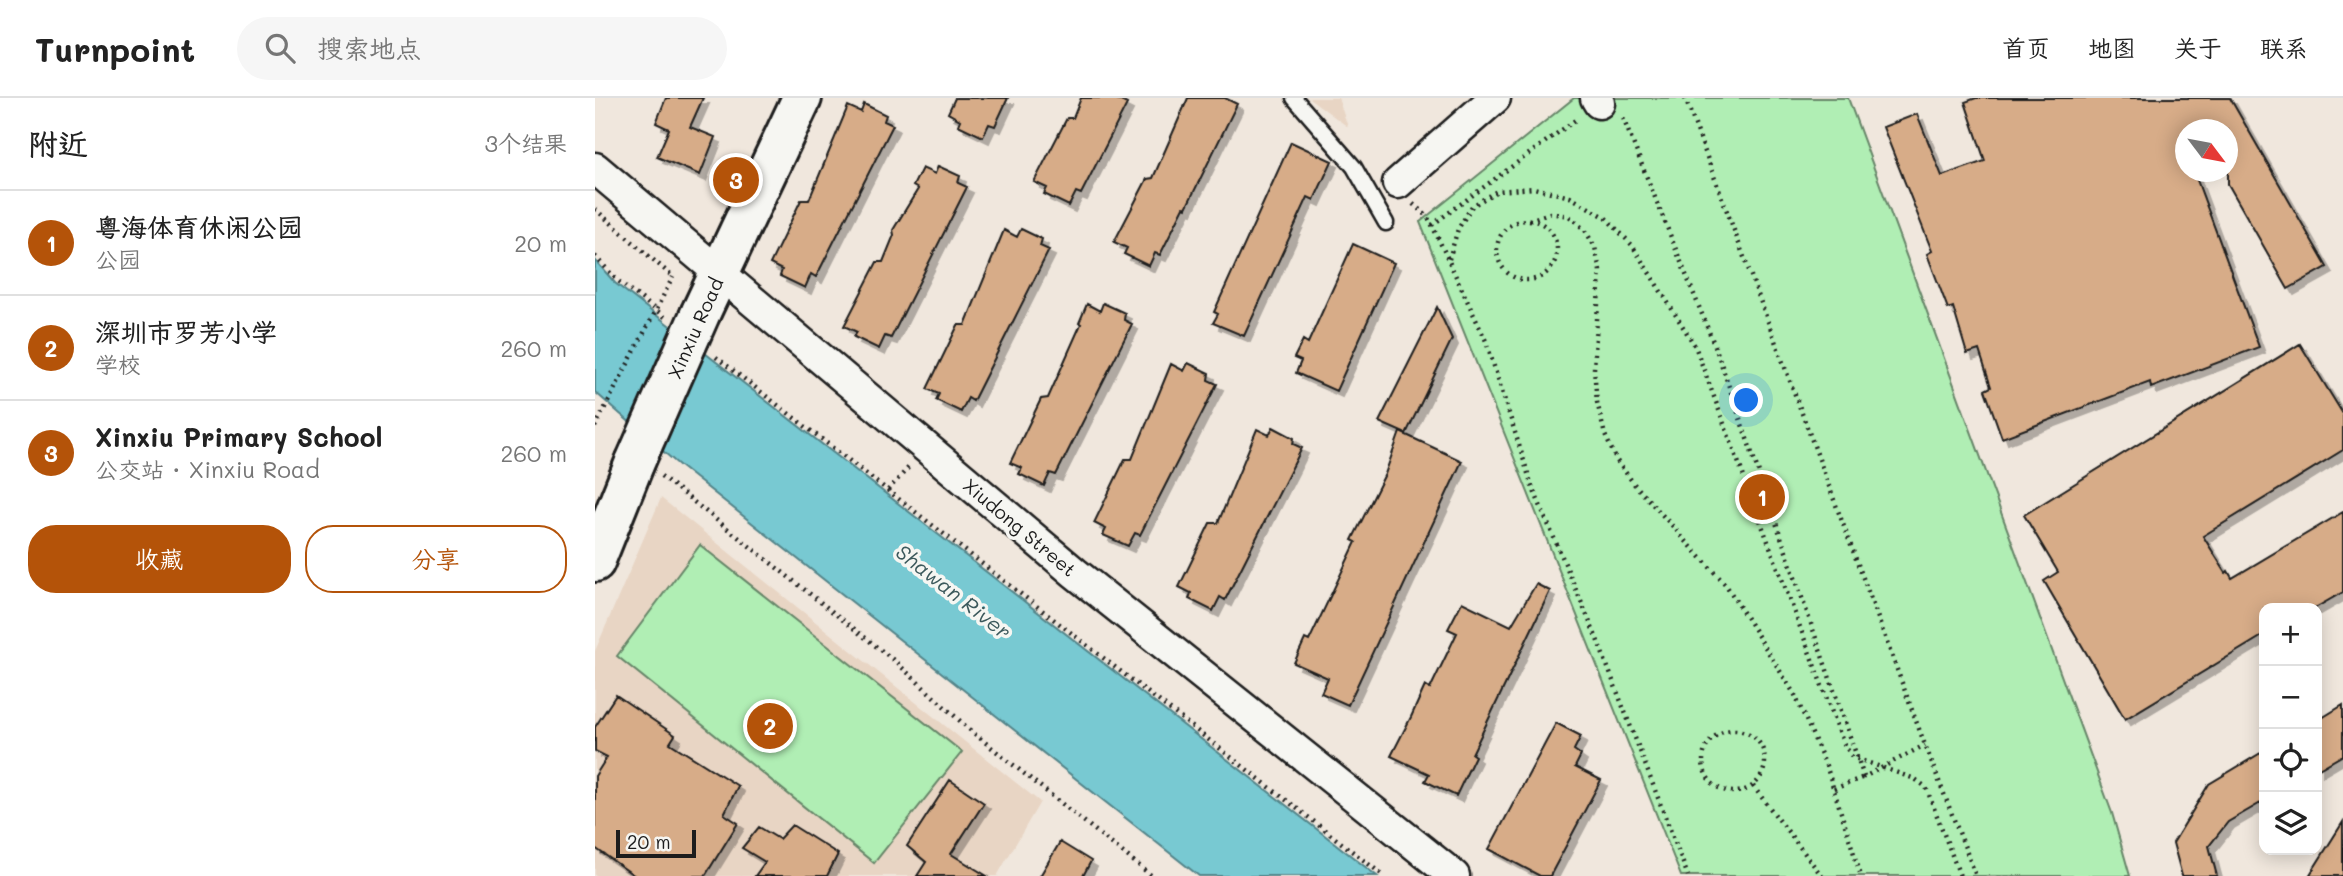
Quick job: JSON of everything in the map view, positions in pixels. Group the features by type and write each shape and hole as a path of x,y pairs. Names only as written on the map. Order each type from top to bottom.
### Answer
{"main road":[{"name":"Xinxiu Road","path":"595,562 639,474 686,317 719,275 802,98"},
{"path":"595,540 639,474"}],"street":[{"path":"1398,183 1495,98"},
{"name":"Xiudong Street","path":"595,168 1075,573 1454,876"}],"lane":[{"path":"1294,98 1354,167 1387,223"}],"path":[{"path":"1685,98 1976,876"},
{"path":"1432,225 1605,104 1716,349 1864,777"},
{"path":"1450,259 1458,229 1472,206 1497,191 1534,187 1570,197 1605,217 1632,245 1695,346 1843,742 1852,757 1915,779 1926,787 1960,876"},
{"path":"1377,206 1407,199 1427,216 1450,259 1486,341 1532,486 1597,639 1688,876"},
{"path":"595,209 673,277 595,427"},
{"path":"1529,220 1539,222 1553,234 1557,253 1549,270 1541,276 1523,279 1513,276 1505,270 1498,251 1499,241 1510,225 1519,221 1551,213 1569,216 1585,230 1595,247 1600,271 1594,369 1597,402 1605,435 1617,461 1635,485 1725,584 1795,695 1827,768 1861,876"},
{"path":"595,256 617,280 686,317"},
{"path":"713,354 1384,876"},
{"path":"639,474 896,662 971,731 1151,876"},
{"path":"1736,730 1754,737 1761,745 1765,764 1763,774 1753,786 1738,792 1727,792 1709,781 1702,760 1705,750 1717,735 1736,730"},
{"path":"1833,789 1864,777 1925,745"},
{"path":"1753,786 1822,876"}],"shaded area":[{"path":"1309,98 1338,98 1348,127"},
{"path":"661,498 1040,802 997,876 595,876 595,651"}],"green space":[{"path":"1574,98 1848,98 2112,813 2130,876 1681,876 1420,222"},
{"path":"700,545 962,752 874,863 617,656"}],"water":[{"name":"Shawan River","path":"595,260 615,283 1377,876 1199,876 680,466 595,392"}],"building":[{"path":"666,98 703,98 690,127 715,137 700,175 657,157 669,129 656,123"},
{"path":"955,98 1008,98 995,126 989,124 983,137 958,125 960,120 948,113"},
{"path":"1081,98 1115,98 1127,104 1081,194 1076,192 1069,206 1044,194 1047,188 1034,182 1067,118 1073,118"},
{"path":"1188,98 1225,98 1237,104 1186,208 1184,207 1160,255 1155,253 1149,266 1124,254 1127,248 1114,242 1147,179 1153,178"},
{"path":"1976,98 2230,98 2327,267 2288,289 2228,184 2238,182 2238,119 2175,119 2175,182 2198,182 2259,347 2151,388 2150,382 2002,438 1985,390 1991,387 1979,350 1967,354 1953,307 1948,309 1927,254 1932,251 1883,127 1917,114 1942,176 1985,161 1965,102"},
{"path":"864,104 886,115 884,121 893,125 816,277 811,274 805,288 780,276 782,270 770,264 801,200 809,200 848,106 861,112"},
{"path":"1291,142 1332,161 1314,200 1308,197 1244,336 1213,323 1218,314 1214,312"},
{"path":"938,166 960,176 958,183 967,187 891,338 885,336 879,349 854,337 857,332 844,326 877,262 883,262 894,235 893,230 918,189 913,186 922,168 935,174"},
{"path":"1021,229 1042,239 1040,246 1049,250 973,401 968,398 961,412 936,400 939,394 927,389 958,325 965,325 1004,230 1017,237"},
{"path":"1353,244 1394,263 1336,391 1296,373 1301,361 1294,358 1303,340 1308,343"},
{"path":"1103,303 1125,313 1124,320 1132,324 1056,475 1050,473 1044,486 1019,474 1022,468 1010,463 1041,399 1048,398 1081,324 1079,323 1087,304 1100,311"},
{"path":"1437,307 1452,339 1406,434 1379,422"},
{"path":"2300,344 2343,414 2343,450 2203,536 2232,578 2343,512 2343,592 2322,604 2259,603 2259,638 2125,719 2044,581 2058,572 2024,515"},
{"path":"1188,363 1209,373 1208,380 1217,384 1140,535 1135,533 1128,546 1103,535 1106,529 1094,523 1125,459 1132,459 1171,364 1184,371"},
{"path":"1273,427 1294,438 1293,444 1302,448 1225,600 1220,597 1213,611 1189,599 1191,593 1179,587 1210,523 1218,523 1257,429 1269,435"},
{"path":"1400,432 1462,461 1348,705 1321,693 1328,678 1294,663 1305,639 1309,641 1356,542 1352,540 1385,474"},
{"path":"1536,584 1550,591 1472,754 1475,756 1456,796 1425,781 1429,774 1391,756 1425,686 1430,689 1457,633 1448,629 1462,602 1511,626"},
{"path":"616,695 675,735 670,743 738,786 724,814 738,823 705,876 635,876 595,848 595,776 607,757 595,751 595,727"},
{"path":"2343,705 2343,755 2322,767 2322,729 2322,718"},
{"path":"1556,723 1581,736 1574,750 1581,755 1575,767 1601,780 1550,876 1540,876 1489,849"},
{"path":"2259,754 2259,804 2228,822 2209,846 2217,876 2182,876 2173,843 2209,784"},
{"path":"950,780 984,803 951,854 987,876 917,876 926,862 907,846"},
{"path":"2343,822 2343,876 2309,876"},
{"path":"792,825 838,854 827,876 755,876 765,862 742,848 759,827 779,839"},
{"path":"1060,842 1091,861 1083,876 1040,876"}],"place":[{"name":"Xinxiu Primary School","path":"736,180"},
{"name":"粤海体育休闲公园","path":"1762,497"},
{"name":"深圳市罗芳小学","path":"770,726"}]}
